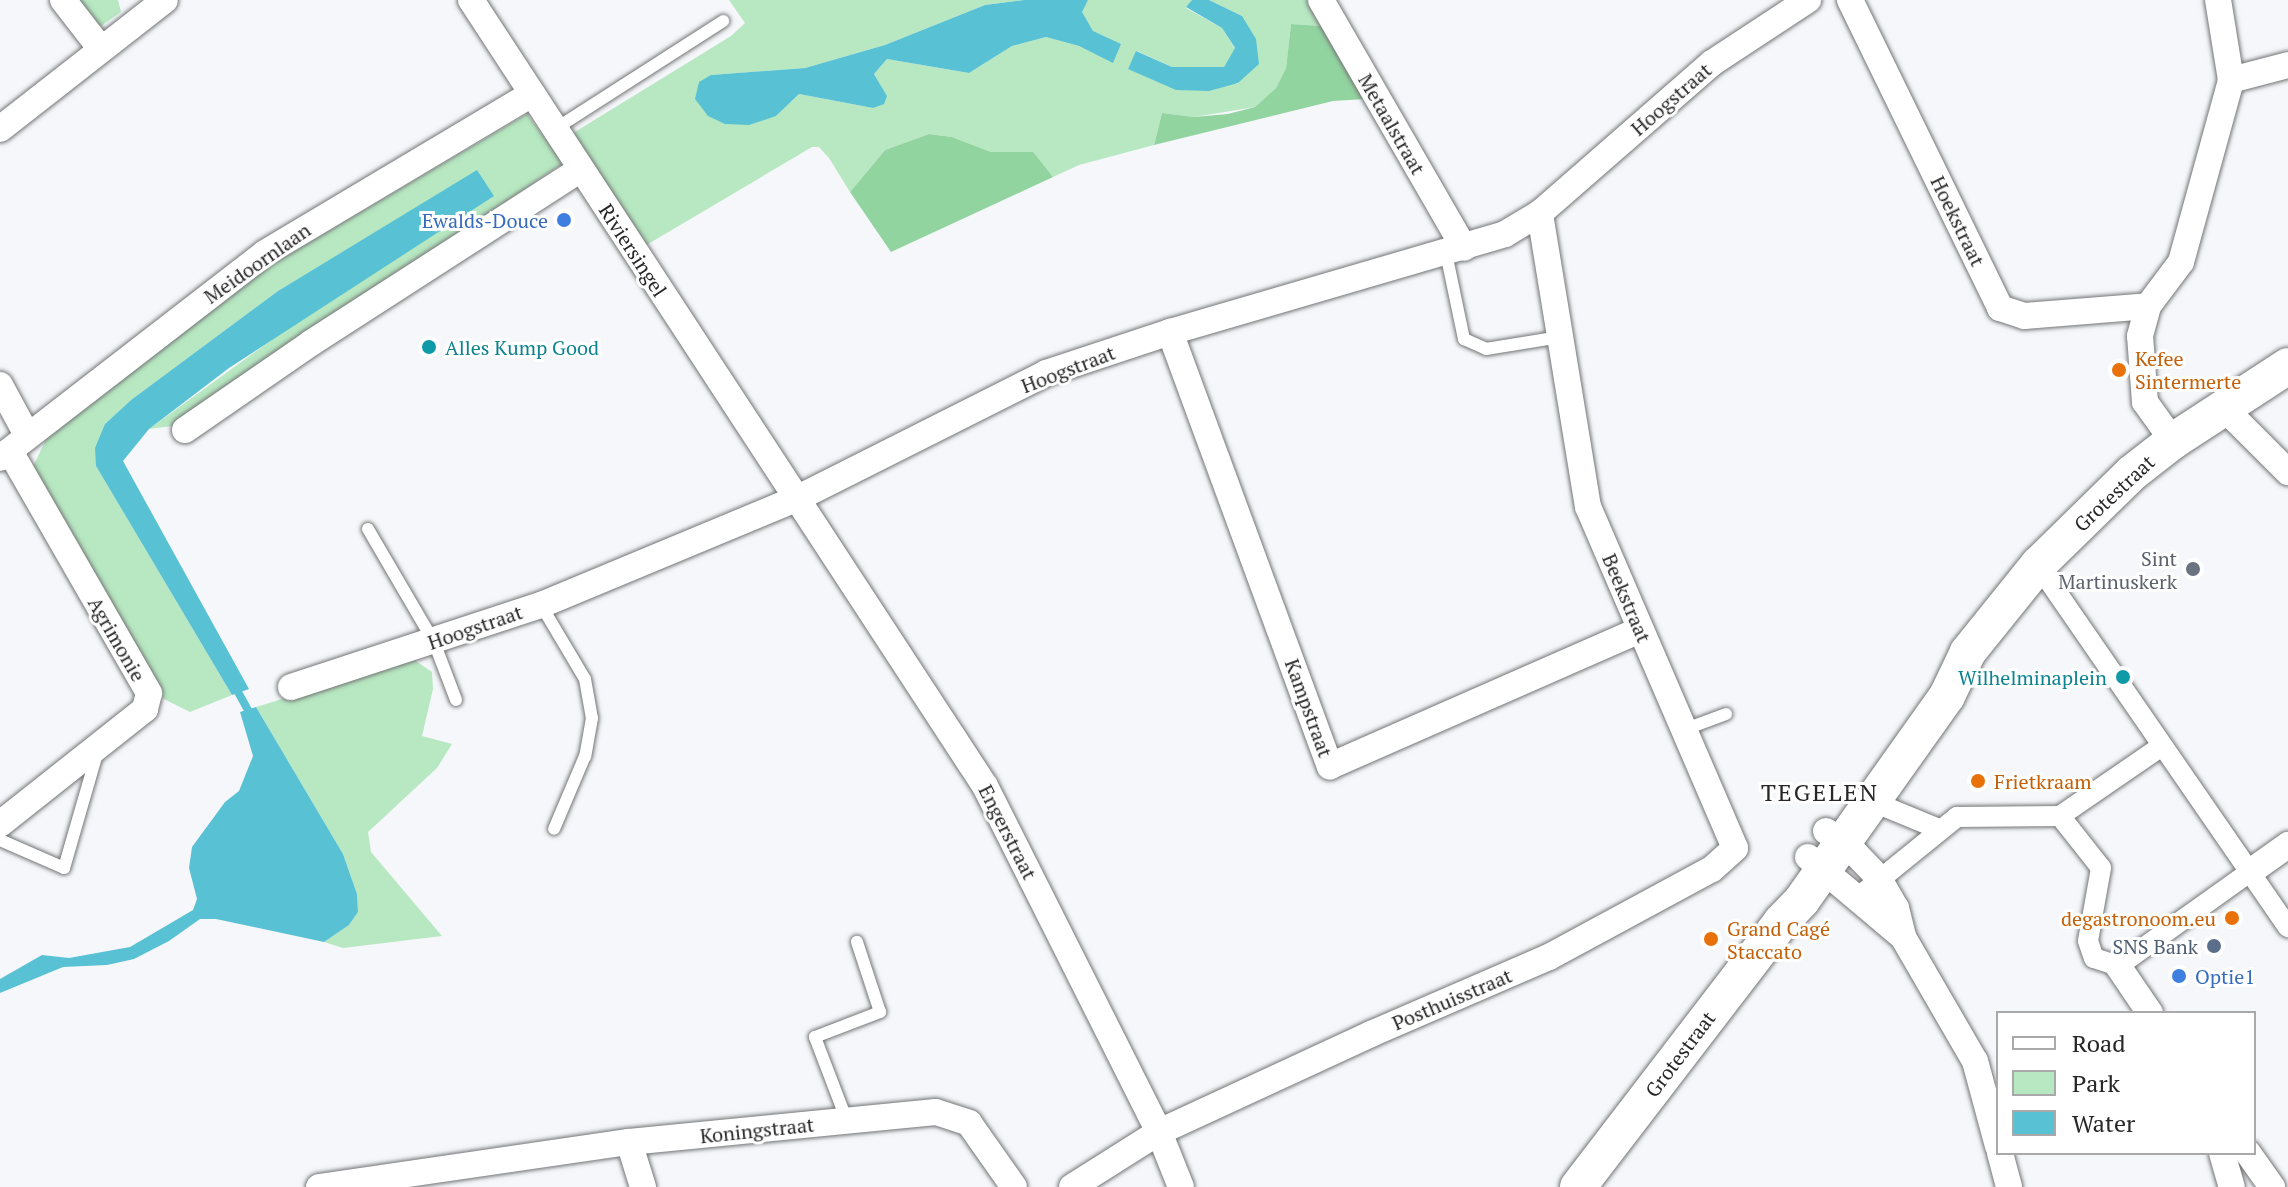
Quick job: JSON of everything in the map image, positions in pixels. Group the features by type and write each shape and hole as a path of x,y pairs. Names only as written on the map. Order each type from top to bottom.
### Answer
{"main road":[{"name":"Grotestraat","path":"1578,1187 1781,922 1825,850 1947,696 1968,652 2038,565 2132,473 2173,441 2288,366"}],"street":[{"path":"63,0 101,49"},
{"path":"0,129 165,0"},
{"name":"Riviersingel","path":"471,0 796,499"},
{"name":"Metaalstraat","path":"1321,0 1455,250"},
{"name":"Hoogstraat","path":"291,687 541,605 796,499 1046,373 1170,332 1505,234 1540,213 1712,63 1808,0"},
{"name":"Hoekstraat","path":"1850,0 2000,308 2025,316 2148,306"},
{"path":"2173,441 2145,402 2140,336 2148,306 2181,262 2231,80 2218,0"},
{"path":"2231,80 2288,65"},
{"name":"Meidoornlaan","path":"12,448 265,253 532,94"},
{"path":"185,430 311,343 581,169"},
{"name":"Beekstraat","path":"1540,213 1588,507 1735,848"},
{"name":"Kampstraat","path":"1170,332 1330,766 1640,630"},
{"name":"Agrimonie","path":"0,385 12,448 149,693 145,709 0,824"},
{"path":"2224,408 2288,472"},
{"name":"Engerstraat","path":"796,499 985,786 1159,1132 1181,1187"},
{"path":"2038,565 2288,927"},
{"path":"1857,898 1878,877 1957,817 2060,816 2162,746"},
{"path":"1888,808 1941,830"},
{"path":"2060,816 2101,868 2088,941 2094,958 2118,966 2149,1011"},
{"path":"2118,966 2288,845"},
{"name":"Posthuisstraat","path":"1072,1187 1159,1132 1371,1034 1549,957 1712,869 1735,848"},
{"path":"1825,850 1878,877 1896,908 1903,937 1975,1061 1996,1139"},
{"path":"1825,850 1857,898 1903,937"},
{"name":"Koningstraat","path":"319,1187 468,1176 629,1142 936,1112 969,1123 1014,1187"},
{"path":"629,1142 643,1187"},
{"path":"2001,1155 2009,1187"},
{"path":"2223,1155 2232,1187"},
{"path":"2249,1155 2272,1187"}],"lane":[{"path":"555,129 723,21"},
{"path":"1455,250 1464,339 1486,349 1560,337"},
{"path":"368,529 434,642 456,700"},
{"path":"541,605 585,679 592,718 585,756 554,829"},
{"path":"1683,730 1726,714"},
{"path":"0,840 64,868 99,746"},
{"path":"847,1121 815,1037 880,1012 857,942"}],"green space":[{"path":"77,0 118,0 121,12 98,28"},
{"path":"729,0 1024,0 985,5 885,45 805,68 711,75 776,116 799,94 873,108 886,95 874,74 887,59 969,73 1012,46 1046,37 1079,46 1113,62 1081,12 1088,0 1192,0 1186,8 1222,28 1235,49 1224,67 1172,67 1137,51 1128,69 1238,84 1242,16 1209,0 1309,0 1323,26 1291,24 1286,68 1276,88 1255,107 1194,117 1162,113 1154,145 1079,165 1053,177 1032,152 991,152 952,137 929,134 885,150 850,192 829,158 819,147 812,147 643,247 570,135 731,36 745,23"},
{"path":"1291,24 1323,26 1365,99 1333,101 1154,145 1162,113 1194,117 1228,114 1255,107 1276,88 1286,68"},
{"path":"527,114 563,163 180,425 149,429 295,323 493,196 477,171 278,291 131,400 105,424 96,466 232,695 190,712 164,699 33,467 48,435 271,265"},
{"path":"929,134 952,137 991,152 1033,152 1053,177 891,252 850,192 885,150"},
{"path":"413,659 432,672 433,689 422,736 452,744 437,768 368,832 371,852 442,936 343,948 324,942 349,925 358,912 357,894 343,854 256,707"}],"water":[{"path":"1024,0 1088,0 1082,12 1093,31 1121,44 1113,63 1079,46 1046,37 1012,46 969,73 887,59 874,74 887,96 884,104 873,108 799,94 776,116 749,125 725,124 708,116 695,99 699,82 711,75 805,68 885,45 985,5"},
{"path":"1192,0 1209,0 1242,16 1256,39 1259,64 1238,83 1209,91 1176,90 1128,69 1136,51 1172,67 1224,67 1235,48 1222,28 1186,7"},
{"path":"477,170 494,196 229,368 149,429 123,461 249,689 232,695 96,466 95,448 105,424 131,400 278,291"},
{"path":"256,707 343,854 357,894 358,912 349,925 324,942 216,919 200,919 169,941 134,959 107,965 63,967 0,993 0,979 42,955 69,958 130,947 193,910 197,899 189,868 192,847 225,802 239,791 253,756 240,712"}],"waterway":[{"path":"233,683 252,717"}],"place":[{"name":"Ewalds-Douce","path":"564,220"},
{"name":"Alles Kump Good","path":"429,347"},
{"name":"Kefee Sintermerte","path":"2119,370"},
{"name":"Sint Martinuskerk","path":"2193,569"},
{"name":"Wilhelminaplein","path":"2123,677"},
{"name":"Frietkraam","path":"1978,781"},
{"name":"degastronoom.eu","path":"2232,918"},
{"name":"Grand Cagé Staccato","path":"1711,939"},
{"name":"SNS Bank","path":"2214,946"},
{"name":"Optie1","path":"2179,976"}],"district":[{"name":"TEGELEN","path":"1820,793"}]}
